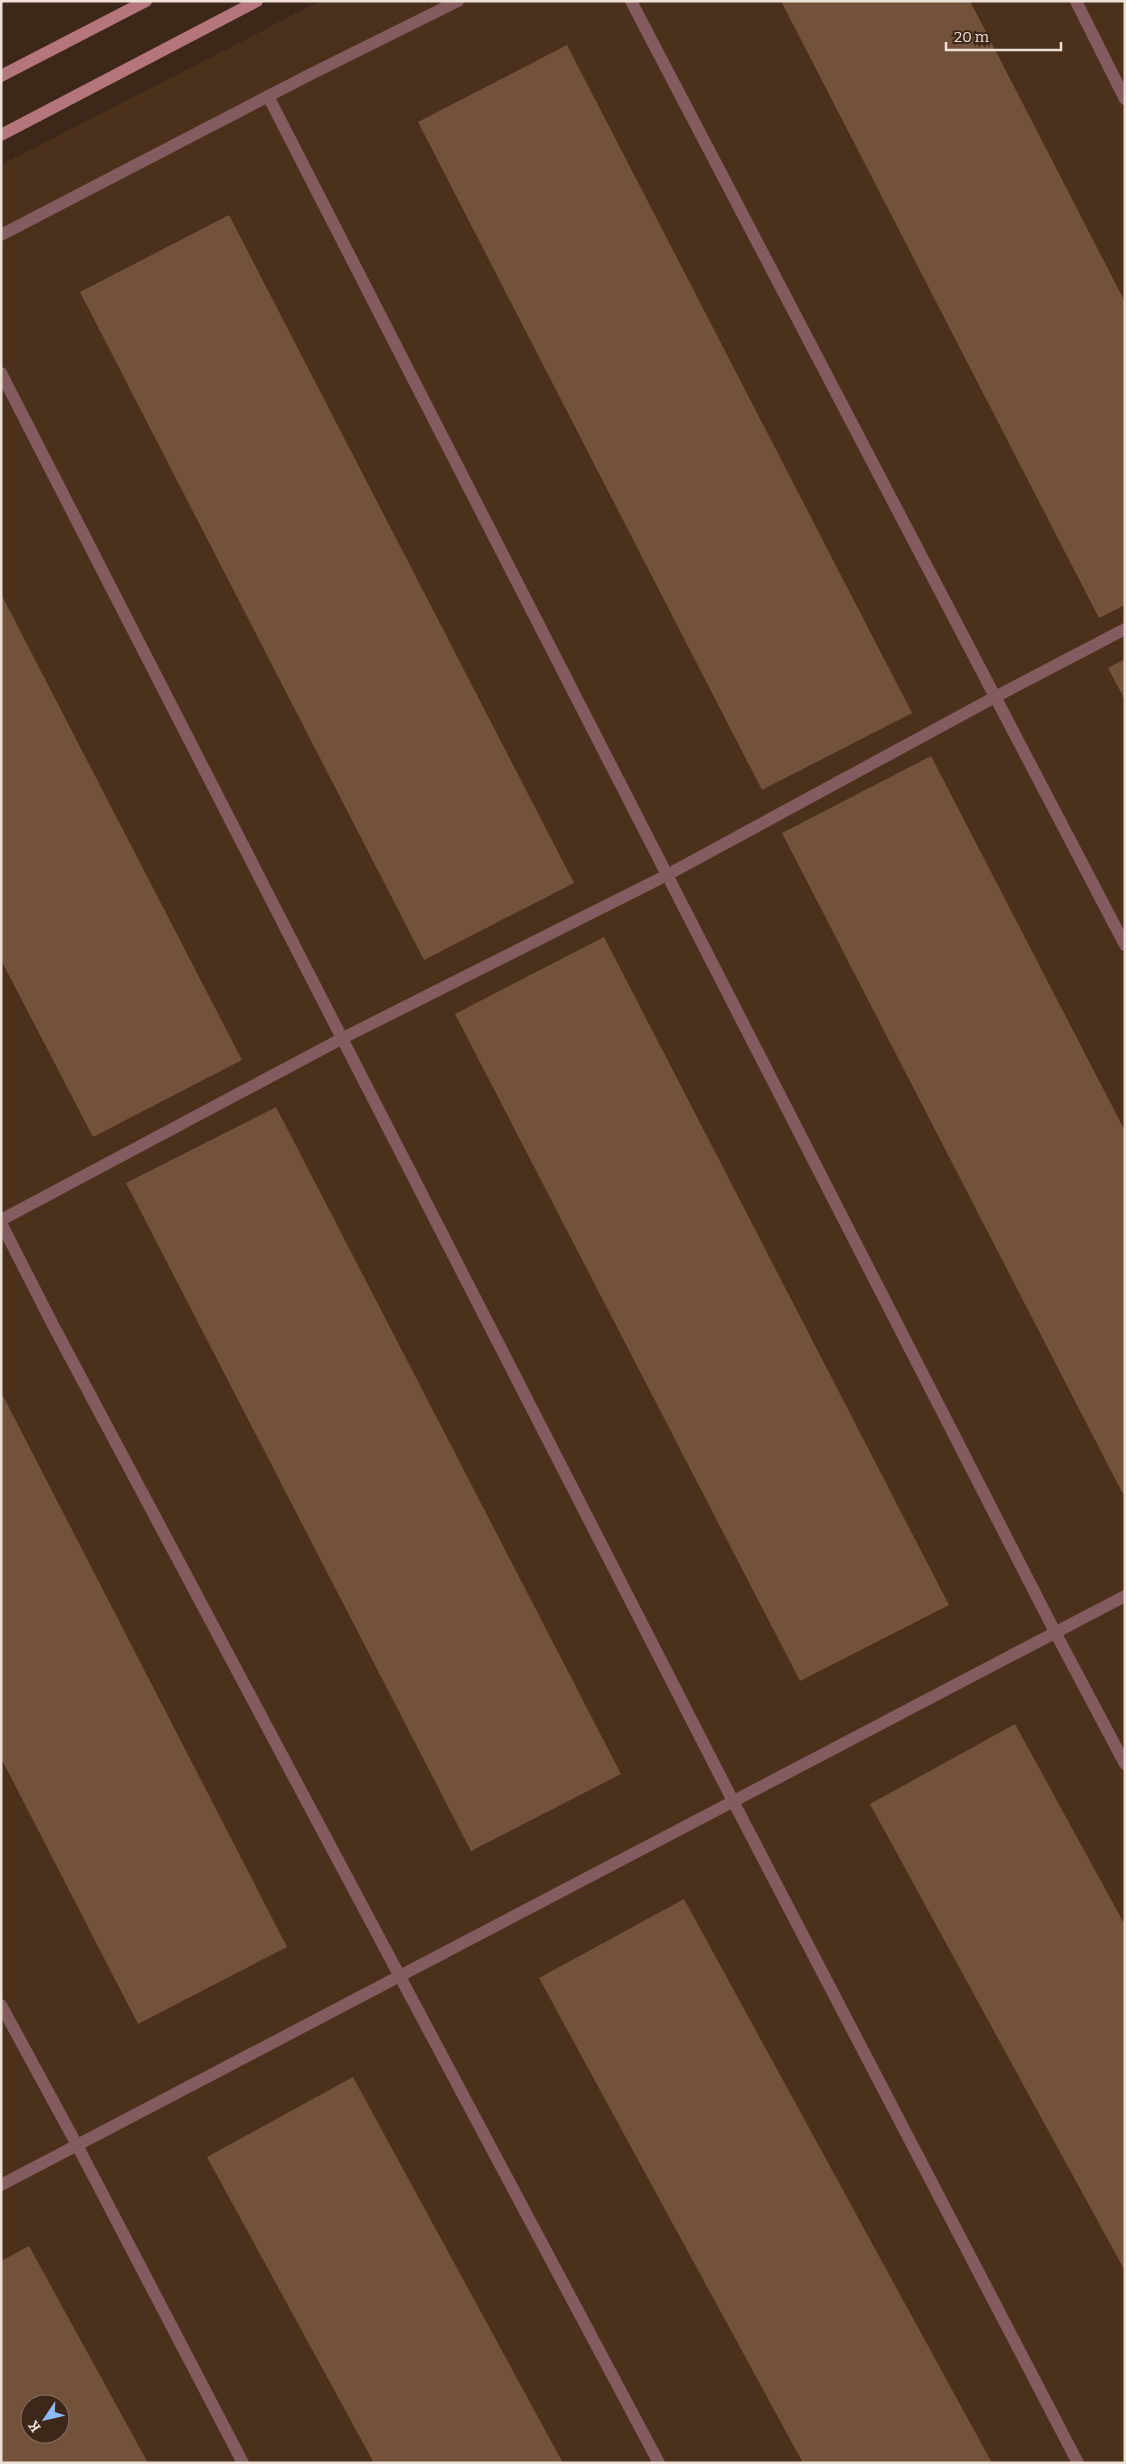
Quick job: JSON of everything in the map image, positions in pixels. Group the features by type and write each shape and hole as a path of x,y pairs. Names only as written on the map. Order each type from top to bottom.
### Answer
{"street":[{"path":"1,76 146,1"},
{"path":"1,135 257,1"}],"lane":[{"path":"1,234 268,96 458,1"},
{"path":"631,1 1125,945"},
{"path":"1076,1 1125,99"},
{"path":"268,96 1055,1632 1125,1764"},
{"path":"1,373 733,1801 1078,2463"},
{"path":"659,2463 58,1334 1,1221 342,1038 667,875 995,697 1125,629"},
{"path":"1,2185 1125,1596"},
{"path":"1,2005 77,2145 243,2463"}],"shaded area":[{"path":"320,1 1125,1 1125,2463 1,2463 1,165"}],"building":[{"path":"781,1 970,1 1125,302 1125,605 1099,618"},
{"path":"567,45 912,713 762,790 418,122"},
{"path":"229,215 574,883 424,960 80,292"},
{"path":"1,594 242,1060 93,1137 1,960"},
{"path":"1125,659 1125,700 1108,668"},
{"path":"931,756 1125,1131 1125,1498 782,833"},
{"path":"604,937 949,1605 800,1681 455,1014"},
{"path":"276,1107 621,1774 471,1851 126,1183"},
{"path":"1,1392 287,1947 138,2024 1,1758"},
{"path":"1015,1724 1125,1925 1125,2271 870,1804"},
{"path":"684,1899 992,2463 803,2463 539,1978"},
{"path":"353,2077 563,2463 374,2463 207,2157"},
{"path":"29,2246 148,2463 1,2463 1,2261"}]}
